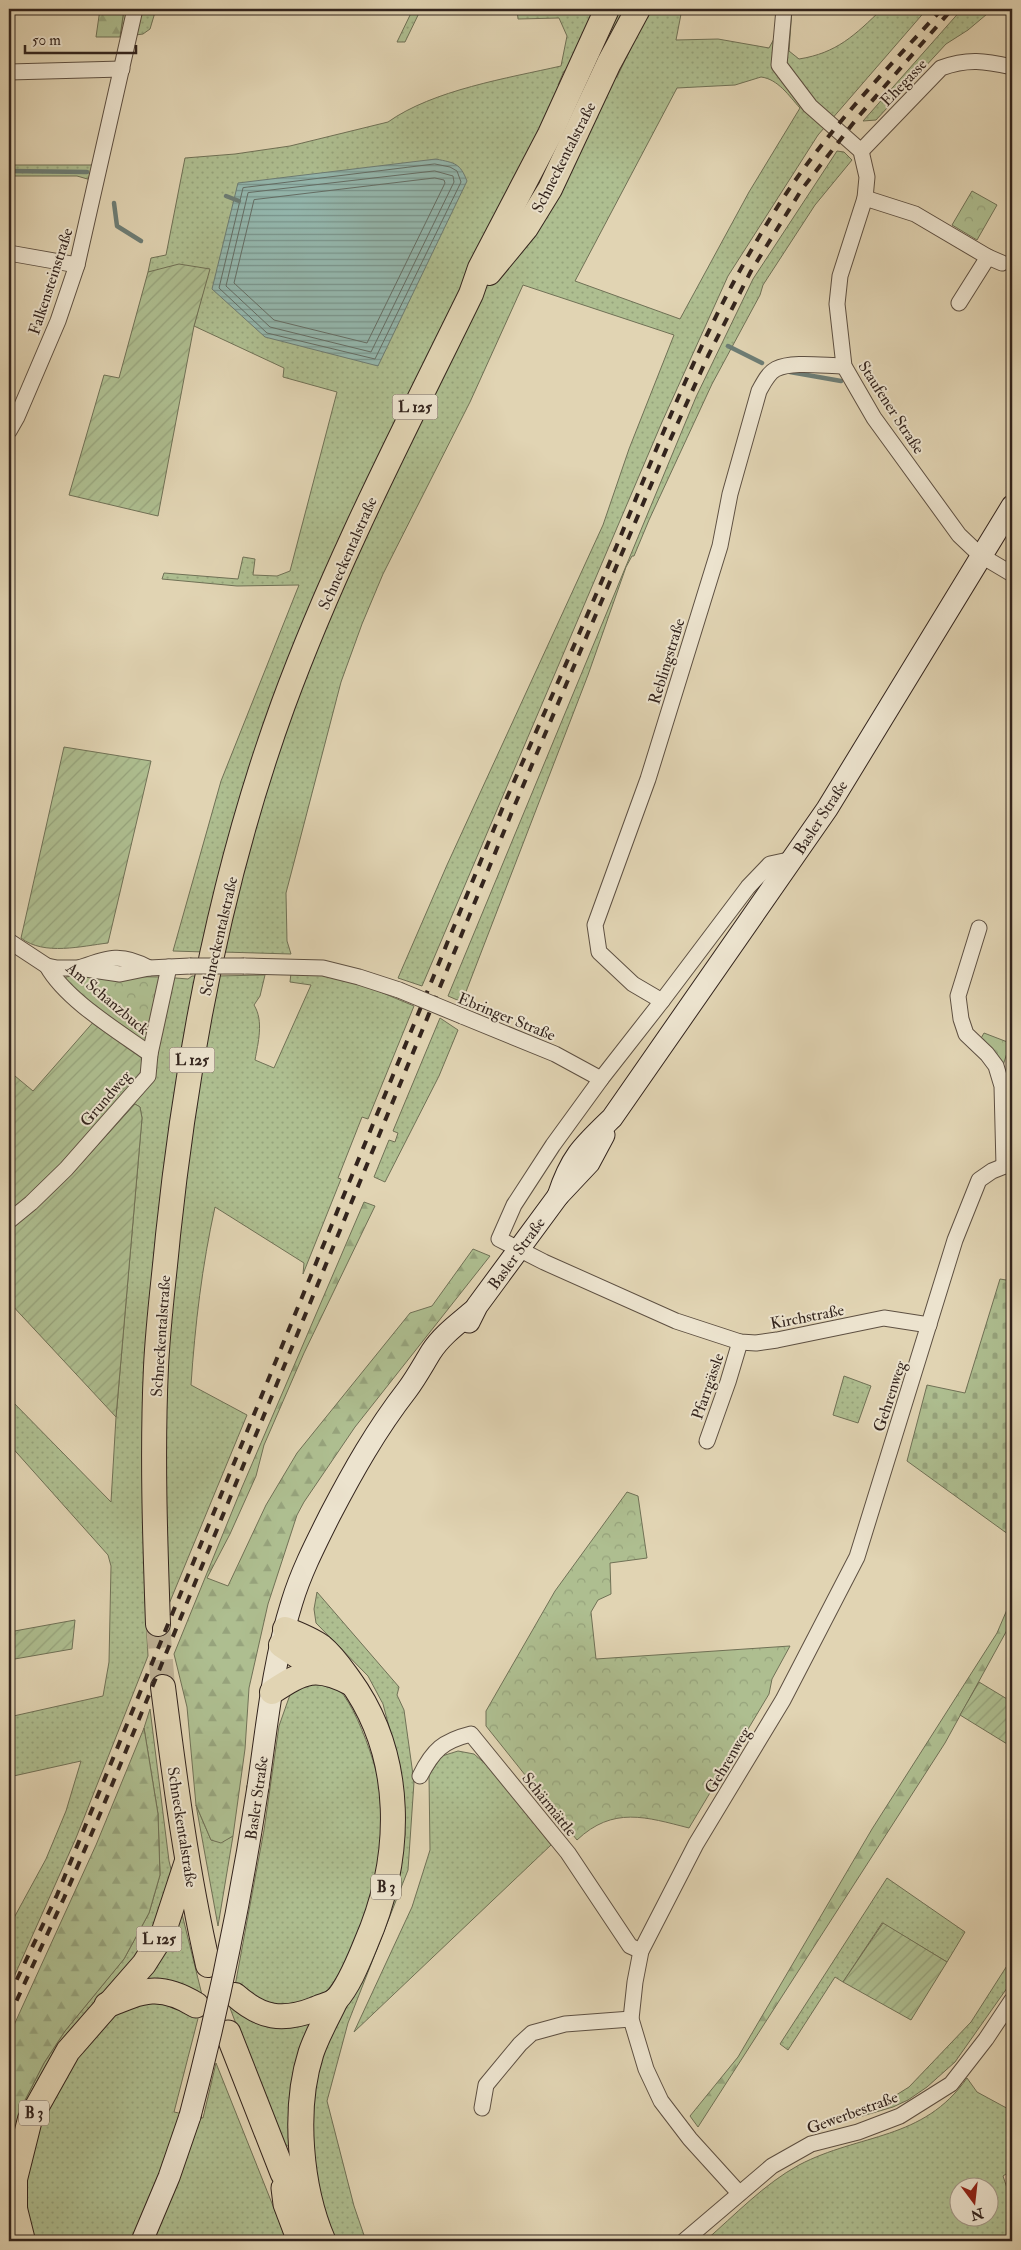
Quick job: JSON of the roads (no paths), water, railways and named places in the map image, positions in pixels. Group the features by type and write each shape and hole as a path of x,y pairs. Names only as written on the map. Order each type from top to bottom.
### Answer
{"highway":[{"path":"107,2004 144,1991 158,1990 170,1992 196,2005"},
{"name":"B 3","path":"314,2238 304,2172 302,2142 303,2096 311,2054 335,2000"},
{"name":"B 3","path":"228,2033 283,2173 314,2238"}],"main road":[{"name":"Schneckentalstraße","path":"158,1624 153,1467 156,1363 177,1152 196,1034 219,924 248,815 286,697 360,521 471,294 480,268 550,134 607,9"},
{"name":"Schneckentalstraße","path":"471,294 526,228 550,189 605,71 638,9"},
{"name":"Basler Straße","path":"142,2241 169,2177 190,2116 218,2006 233,1933 272,1692 283,1637 301,1577 341,1494 373,1437 418,1375 441,1359 461,1338 474,1310 558,1196 565,1174 575,1155 612,1118 827,809 980,555 1012,506"},
{"path":"283,1637 320,1671"},
{"name":"B 3","path":"283,1637 314,1642 324,1649 353,1685 365,1704 378,1734 390,1785 394,1826 392,1859 378,1914 353,1973 335,2000"},
{"path":"272,1692 304,1673 320,1671 335,1675 353,1685"},
{"name":"Schneckentalstraße","path":"163,1687 187,1860 208,1965"},
{"name":"L 125","path":"107,2004 144,1964 163,1934 187,1860"},
{"path":"235,1995 258,2012 274,2017 290,2016 335,2000"},
{"name":"B 3","path":"23,2241 15,2209 15,2179 30,2119 68,2051 107,2004"}],"street":[{"name":"Falkensteinstraße","path":"9,431 17,417 54,330 78,265 135,9"},
{"path":"784,9 779,65 810,106 861,151"},
{"name":"Ehegasse","path":"861,151 941,68 958,61 984,61 1012,67"},
{"path":"9,72 122,69"},
{"name":"Staufener Straße","path":"861,151 866,177 865,198 840,276 837,304 844,366 874,418 959,535 980,555"},
{"path":"865,198 915,214 995,260 959,303"},
{"path":"9,253 78,265"},
{"name":"Reblingstraße","path":"662,1001 633,984 599,952 595,925 648,779 714,564 730,494 763,382 774,370 786,366 844,366"},
{"path":"980,555 1012,574"},
{"path":"518,1249 499,1239 514,1205 553,1145 601,1079 760,873 770,864 793,859"},
{"path":"929,1325 955,1240 979,1180 1008,1164 1002,1086 996,1066 987,1054 966,1034 958,996 979,928"},
{"path":"9,941 47,966"},
{"name":"Ebringer Straße","path":"47,966 79,968 103,958 119,958 135,960 149,968 190,966 323,968 399,990 555,1054 601,1079"},
{"name":"Am Schanzbuck","path":"47,966 55,980 98,1017 150,1054"},
{"name":"Grundweg","path":"9,1220 31,1203 66,1169 148,1076 150,1054 170,967"},
{"name":"Kirchstraße","path":"518,1249 676,1321 740,1342 756,1343 777,1340 884,1318 929,1325"},
{"name":"Gehrenweg","path":"739,2192 690,2139 661,2100 646,2069 631,2020 641,1951 696,1844 783,1700 857,1558 929,1325"},
{"name":"Pfarrgässle","path":"707,1441 740,1342"},
{"name":"Schärmättle","path":"420,1776 430,1755 455,1738 471,1734 568,1854 630,1946 641,1951"},
{"name":"Gewerbestraße","path":"684,2241 739,2192 772,2166 811,2144 858,2132 900,2116 951,2084 986,2039 1012,2000"},
{"path":"482,2108 486,2085 520,2044 532,2033 565,2024 631,2020"}],"water":[{"path":"436,159 459,167 467,181 378,366 265,337 212,289 238,183"}],"waterway":[{"path":"9,171 87,172"},
{"path":"226,196 239,201"},
{"path":"114,203 117,226 141,241"},
{"path":"728,346 762,363"},
{"path":"790,372 841,381"}],"tunnel":[{"path":"158,1624 163,1687"}],"railway":[{"path":"9,1996 57,1895 505,802 590,609 690,372 753,246 796,179 856,104 942,9"},
{"path":"9,2017 64,1898 100,1814 514,807 671,438 708,356 751,271 802,189 858,117 952,9"}]}
